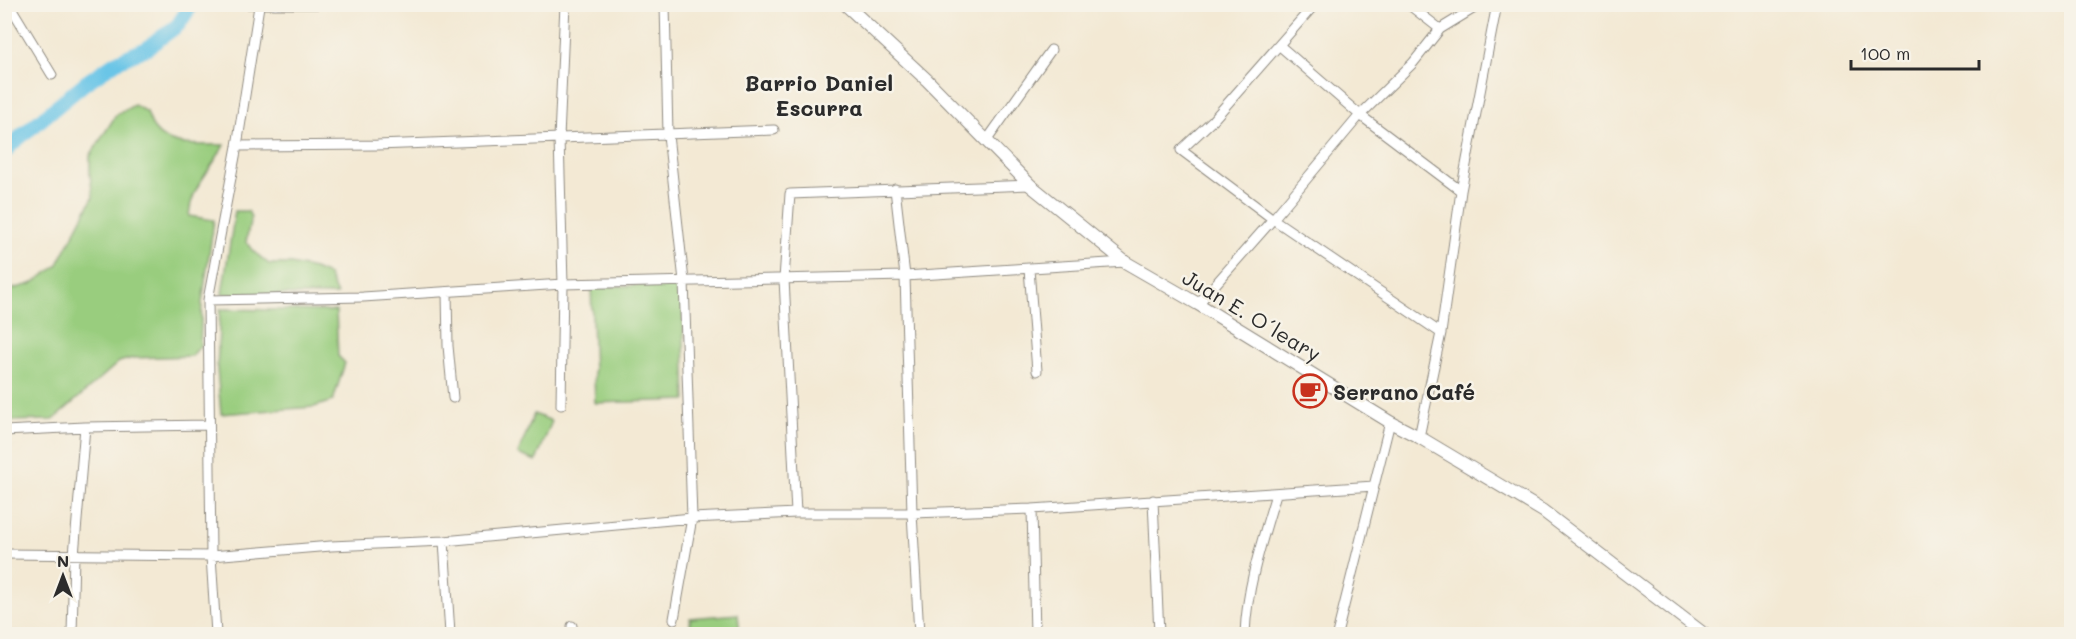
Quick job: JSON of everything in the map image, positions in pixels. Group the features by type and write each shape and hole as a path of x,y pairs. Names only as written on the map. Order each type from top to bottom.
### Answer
{"street":[{"path":"9,4 52,75"},
{"path":"231,4 259,6 338,4"},
{"path":"561,405 563,284 560,138 565,4"},
{"path":"666,4 668,135 684,281 692,518 674,619"},
{"name":"Juan E. O´leary","path":"844,4 927,80 1029,185 1125,262 1198,303 1390,422 1543,511 1704,634"},
{"path":"1315,4 1213,120 1181,150 1273,219 1441,333"},
{"path":"1408,4 1440,29"},
{"path":"1198,303 1273,219 1360,115 1413,63 1440,29 1481,4"},
{"path":"1419,437 1441,333 1461,191 1497,4"},
{"path":"216,634 211,556 208,300 237,146 259,6"},
{"path":"1280,46 1360,115 1461,191"},
{"path":"987,140 1051,50"},
{"path":"237,146 377,145 774,130"},
{"path":"796,513 784,279 790,194 1029,185"},
{"path":"895,189 905,276 912,513 919,634"},
{"path":"208,300 363,297 563,284 905,276 1125,262"},
{"path":"1029,268 1037,371"},
{"path":"447,292 448,346 453,398"},
{"path":"1337,634 1390,422"},
{"path":"4,431 208,425"},
{"path":"72,634 74,555 85,427"},
{"path":"4,554 211,556 331,546 444,541 692,518 796,513 912,513 1032,509 1374,486"},
{"path":"1245,634 1246,603 1254,565 1276,494"},
{"path":"1153,500 1159,634"},
{"path":"1032,509 1035,634"},
{"path":"444,541 450,634"}],"green space":[{"path":"134,105 147,112 155,130 169,140 186,144 224,145 193,196 189,216 214,220 202,303 200,346 192,356 133,358 119,362 53,420 5,421 5,291 31,284 57,266 93,197 90,156 116,115"},
{"path":"235,211 248,211 251,217 246,242 253,251 269,264 291,264 328,275 337,295 222,294"},
{"path":"682,284 686,400 595,403 591,287"},
{"path":"220,309 336,311 338,356 345,363 333,401 314,407 221,414 217,369"},
{"path":"534,414 552,421 536,461 518,454"},
{"path":"738,614 740,634 691,634 690,618"}],"waterway":[{"path":"4,153 85,83 116,62 147,48 178,25 192,4"}],"place":[{"name":"Serrano Café","path":"1310,391"}],"district":[{"name":"Barrio Daniel Escurra","path":"819,94"}]}
